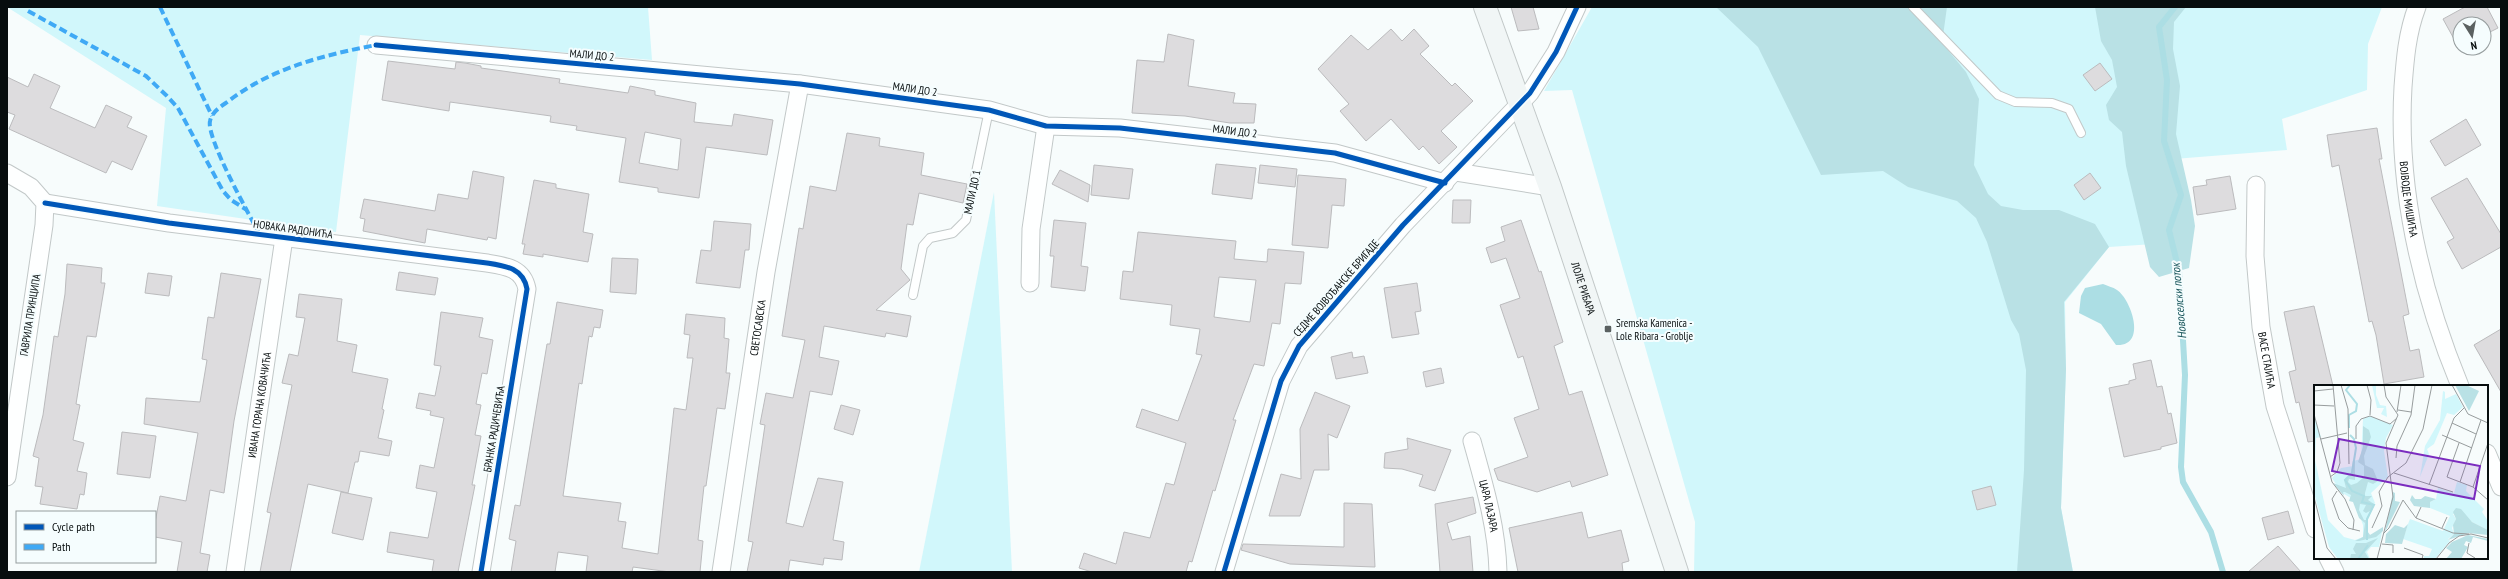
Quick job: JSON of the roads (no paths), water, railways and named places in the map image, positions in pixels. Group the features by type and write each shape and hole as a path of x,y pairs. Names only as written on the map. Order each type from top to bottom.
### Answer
{"street":[{"name":"ЛОЛЕ РИБАРА","path":"1485,7 1550,187 1677,572"},
{"name":"СЕДМЕ ВОЈВОЂАНСКЕ БРИГАДЕ","path":"1224,572 1281,381 1299,346 1398,231 1520,104 1540,80 1577,7"},
{"name":"ВОЈВОДЕ МИШИЋА","path":"2417,7 2406,50 2402,121 2403,175 2426,289 2442,340 2460,385"},
{"name":"МАЛИ ДО 2","path":"376,45 800,84 989,110 1046,126 1120,128 1335,153 1450,177 1550,187"},
{"name":"СВЕТОСАВСКА","path":"721,572 766,272 800,84"},
{"path":"1030,283 1031,230 1046,126"},
{"path":"7,173 31,187 45,203"},
{"name":"ВАСЕ СТАЈИЋА","path":"2256,185 2255,256 2261,327 2275,406 2314,526"},
{"name":"НОВАКА РАДОНИЋА","path":"45,203 169,223 500,265 518,271 525,279 527,289"},
{"name":"ГАВРИЛА ПРИНЦИПА","path":"7,477 44,225 45,203"},
{"name":"ИВАНА ГОРАНА КОВАЧИЋА","path":"235,572 284,238"},
{"name":"БРАНКА РАДИЧЕВИЋА","path":"482,572 527,289"},
{"name":"ЦАРА ЛАЗАРА","path":"1472,440 1492,515 1497,548 1498,572"},
{"path":"2488,455 2501,487"},
{"path":"2328,559 2335,572"}],"lane":[{"path":"1913,7 1998,95 2015,102 2052,103 2069,109 2081,134"},
{"name":"МАЛИ ДО 1","path":"913,295 923,246 930,238 953,233 966,220 989,110"}],"waterway":[{"name":"Новоселски поток","path":"2175,7 2159,27 2167,80 2164,141 2181,195 2169,230 2179,271 2185,375 2181,467 2183,482 2211,532 2223,572"}],"place":[{"name":"Sremska Kamenica - Lole Ribara - Groblje","path":"1608,329"}]}
